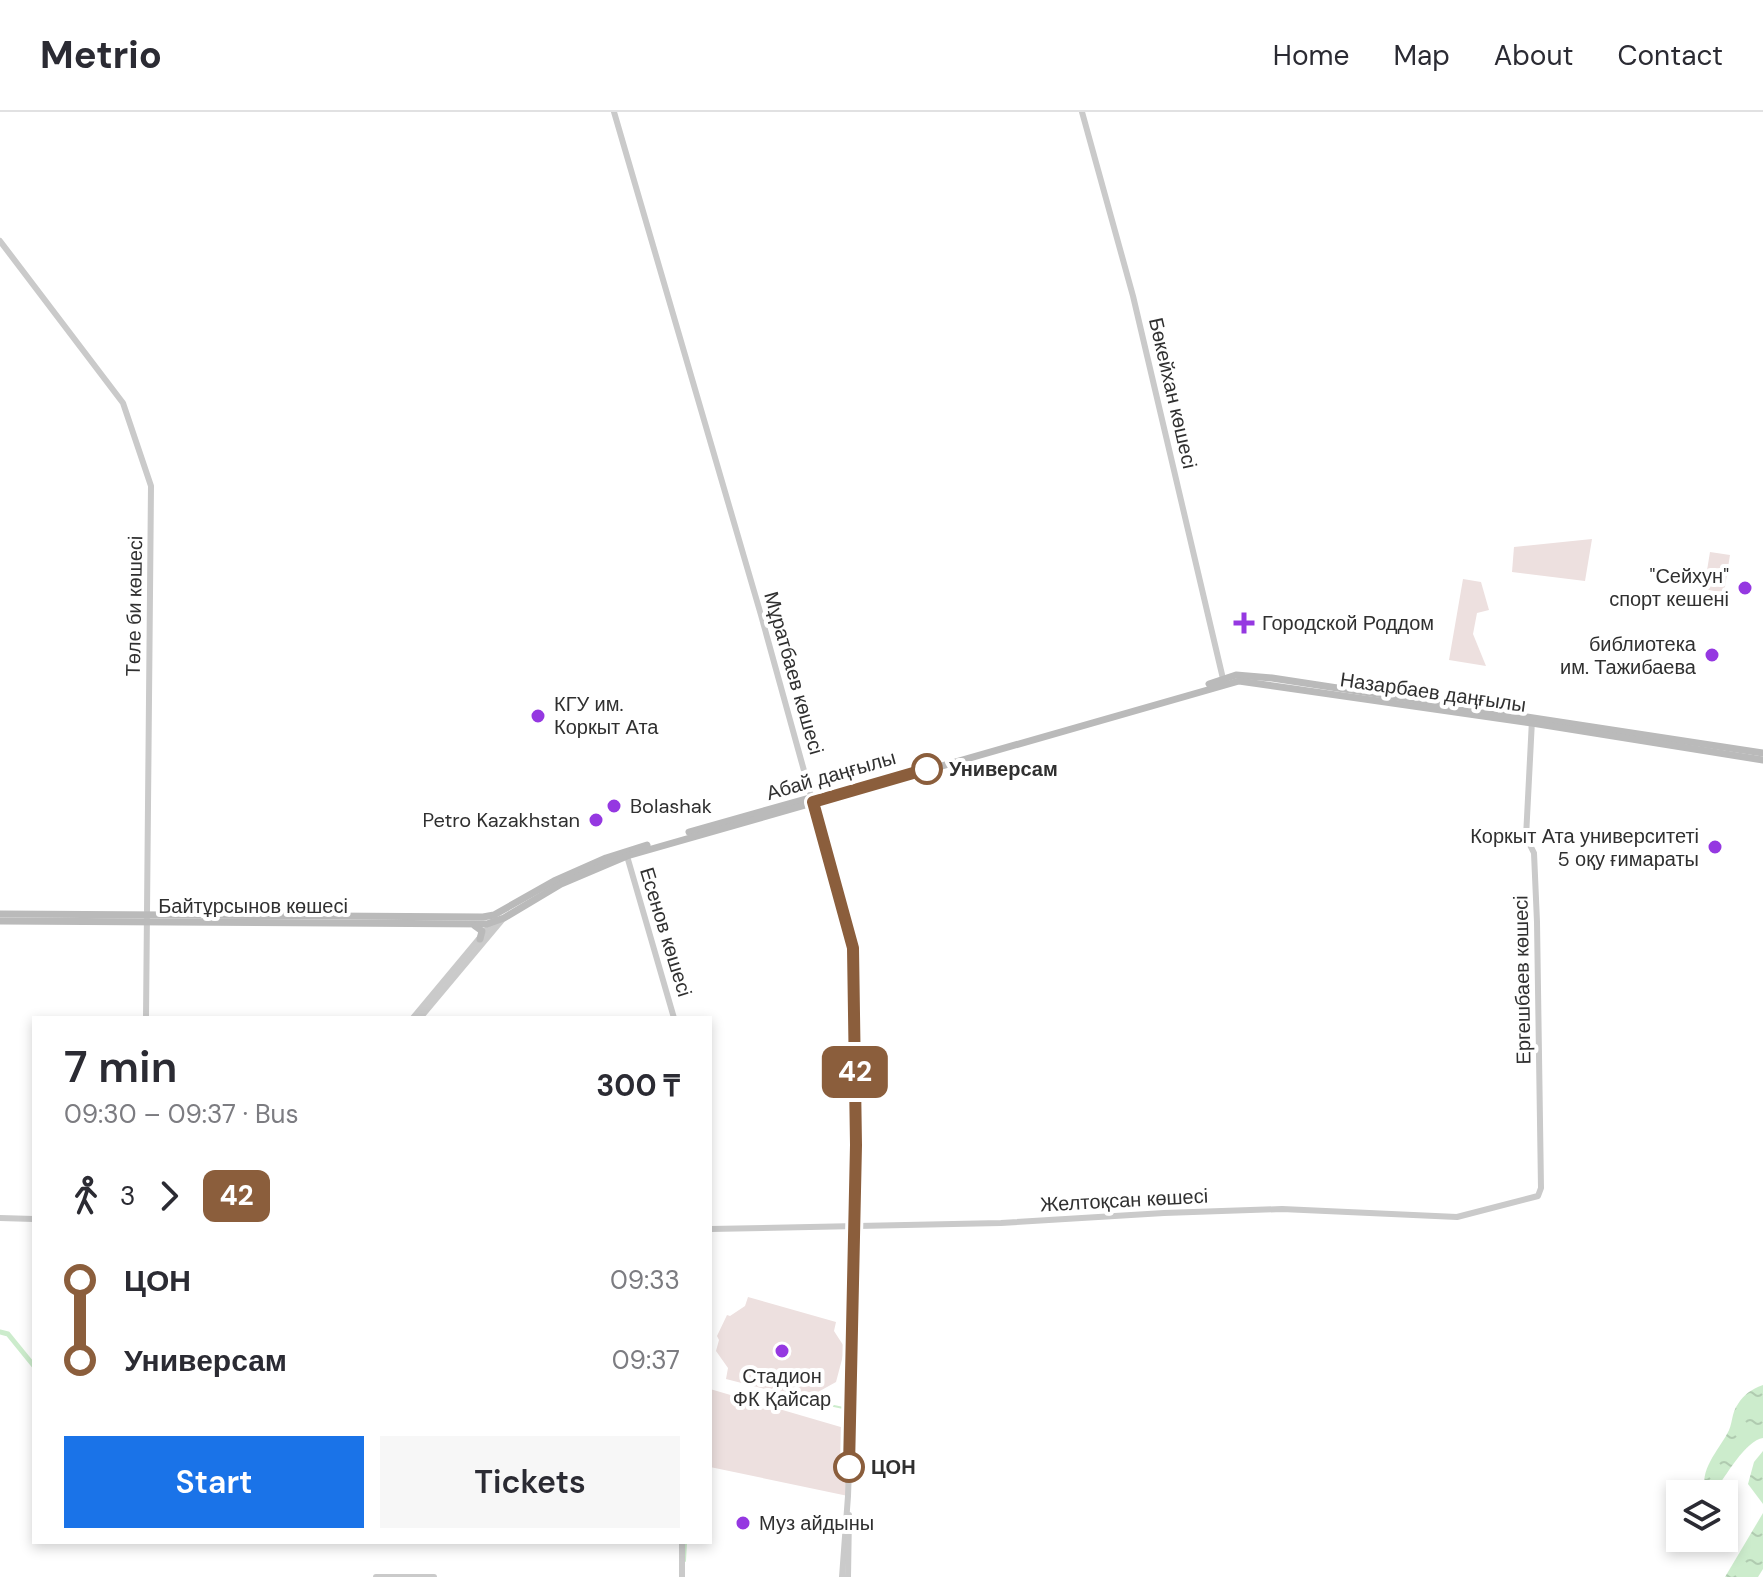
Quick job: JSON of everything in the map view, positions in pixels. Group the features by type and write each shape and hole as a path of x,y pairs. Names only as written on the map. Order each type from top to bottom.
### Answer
{"main road":[{"name":"Назарбаев даңғылы","path":"1102,719 1224,682 1248,681 1763,753"},
{"name":"Абай даңғылы","path":"559,882 627,856 812,800 1224,682"},
{"name":"Абай даңғылы","path":"503,914 559,882 626,851 1102,719"},
{"name":"Назарбаев даңғылы","path":"1532,720 1763,760"},
{"name":"Байтұрсынов көшесі","path":"0,914 469,924 493,922 503,914"},
{"name":"Байтұрсынов көшесі","path":"0,921 474,918 503,914"},
{"path":"469,924 481,929 480,939"}],"street":[{"name":"Мұратбаев көшесі","path":"614,112 758,602 853,948 855,1226 846,1552"},
{"name":"Бөкейхан көшесі","path":"1082,112 1133,296 1224,682"},
{"name":"Төле би көшесі","path":"0,241 123,403 151,486 146,1016"},
{"name":"Ергешбаев көшесі","path":"1532,720 1526,837 1534,853 1537,922 1541,1188 1538,1196"},
{"name":"Есенов көшесі","path":"627,856 673,1016"},
{"name":"Абай даңғылы","path":"422,1016 503,914"},
{"path":"415,1016 493,922"},
{"name":"Желтоқсан көшесі","path":"712,1229 1001,1223 1282,1209 1457,1217 1538,1196"},
{"path":"0,1218 32,1219"},
{"path":"682,1544 682,1577"},
{"path":"844,1577 846,1552"},
{"path":"844,1577 846,1552"},
{"path":"376,1577 434,1577"}],"shaded area":[{"path":"1592,539 1585,581 1512,572 1514,547"},
{"path":"1710,552 1730,555 1724,593 1704,589"},
{"path":"1463,579 1481,582 1489,610 1477,613 1473,634 1486,666 1449,660"},
{"path":"748,1297 836,1322 834,1331 845,1348 836,1382 818,1392 815,1402 726,1379 728,1368 716,1351 717,1336 727,1315 745,1306"},
{"path":"712,1390 851,1430 848,1496 712,1467"}],"water":[{"path":"1763,1385 1763,1438 1743,1452 1722,1480 1705,1480 1707,1469 1729,1430 1740,1400"},
{"path":"1763,1451 1763,1504 1748,1484 1754,1462"},
{"path":"1763,1513 1763,1569 1758,1577 1725,1577"}],"waterway":[{"path":"0,1332 8,1334 32,1364"},
{"path":"815,1402 848,1409"},
{"path":"685,1561 686,1544"}],"bus line":[{"name":"42","path":"849,1467 856,1145 853,948 813,802 927,769"}],"place":[{"name":"\"Сейхун\" спорт кешені","path":"1745,588"},
{"name":"Городской Роддом","path":"1244,623"},
{"name":"библиотека им. Тажибаева","path":"1712,655"},
{"name":"КГУ им. Коркыт Ата","path":"538,716"},
{"name":"Универсам","path":"927,769"},
{"name":"Bolashak","path":"614,806"},
{"name":"Petro Kazakhstan","path":"596,820"},
{"name":"Коркыт Ата университеті 5 оқу ғимараты","path":"1715,847"},
{"name":"Стадион ФК Қайсар","path":"782,1351"},
{"name":"ЦОН","path":"849,1467"},
{"name":"Муз айдыны","path":"743,1523"}]}
